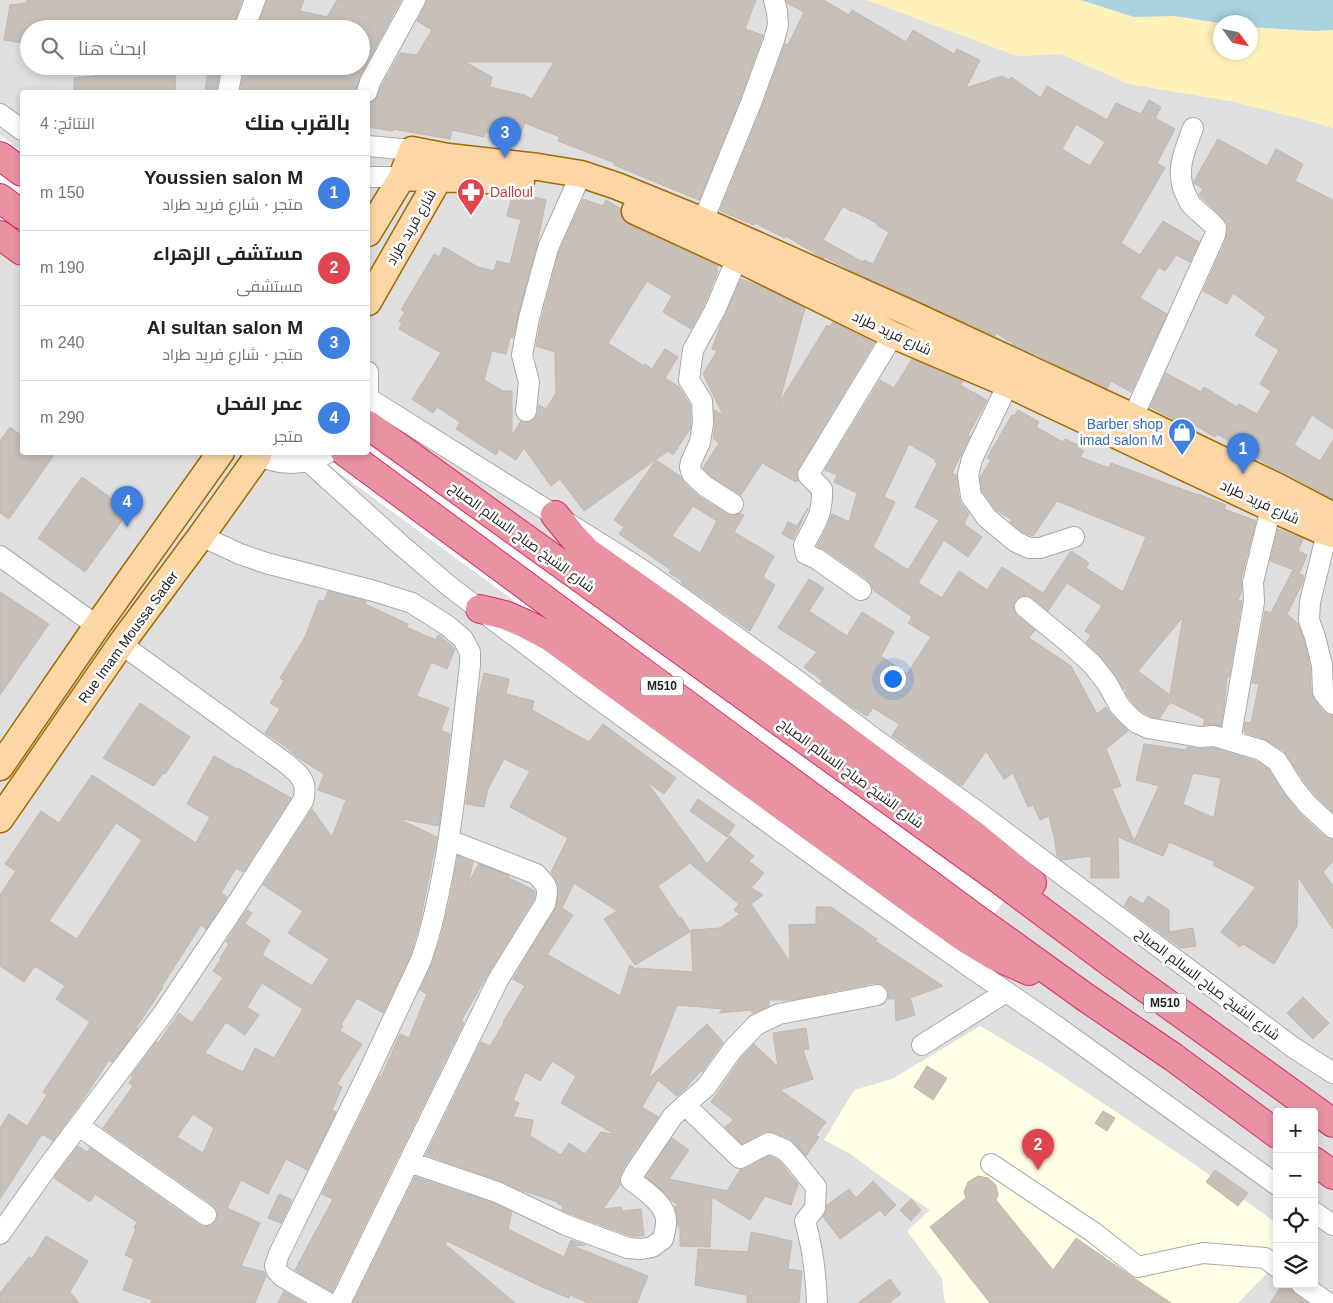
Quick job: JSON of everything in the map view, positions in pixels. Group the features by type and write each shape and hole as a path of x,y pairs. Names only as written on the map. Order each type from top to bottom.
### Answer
{"highway":[{"path":"0,156 20,171"},
{"path":"0,198 20,213"},
{"path":"0,236 20,250"},
{"name":"شارع الشيخ صباح السالم الصباح","path":"370,426 1000,880 1110,963 1333,1123"},
{"name":"M510","path":"349,455 978,920 1173,1057 1273,1131"},
{"path":"556,514 587,552 714,642 910,787 1028,879 1110,963"},
{"path":"480,609 505,615 549,636 912,901 966,938 993,955 1085,997"},
{"path":"1318,1164 1333,1175"}],"main road":[{"name":"شارع فريد طراد","path":"412,150 444,168"},
{"path":"370,230 402,178 412,150"},
{"name":"شارع فريد طراد","path":"402,178 444,168 538,167 578,181 612,200 737,258 893,335 1275,497"},
{"name":"شارع فريد طراد","path":"370,298 444,168"},
{"name":"شارع فريد طراد","path":"578,181 617,186 703,221 909,313 1132,417 1275,497 1332,526"},
{"path":"0,766 219,455"},
{"name":"Rue Imam Moussa Sader","path":"0,819 121,644 201,536 254,455"}],"street":[{"path":"247,20 255,0"},
{"path":"368,90 370,82 415,0"},
{"path":"703,221 751,103 774,40 778,25 774,0"},
{"path":"228,90 232,75"},
{"path":"0,114 20,129"},
{"path":"1132,417 1215,235 1216,228 1189,202 1182,185 1180,170 1182,157 1193,128"},
{"path":"370,146 412,150"},
{"path":"370,177 402,178"},
{"path":"526,411 529,382 522,355 528,318 548,248 578,181"},
{"path":"733,504 705,486 692,474 691,462 700,442 703,423 702,401 689,380 693,350 715,310 737,258"},
{"path":"861,590 817,559 806,554 804,545 818,522 823,497 822,488 808,475 893,335"},
{"path":"1008,384 972,459 968,475 971,496 987,518 1016,542 1028,548 1040,548 1074,537"},
{"name":"شارع الشيخ صباح السالم الصباح","path":"370,400 556,514 641,569 986,818 1294,1048 1333,1073"},
{"path":"258,455 274,461 291,463 308,462 323,455"},
{"path":"308,462 449,586 590,693 853,884 1059,1028 1273,1182"},
{"path":"1230,741 1254,602 1252,582 1275,497"},
{"path":"1332,526 1310,602 1309,620 1322,665 1323,692 1333,704"},
{"path":"201,536 240,554 266,563 412,603 448,626 462,640 470,652 470,666 449,840 438,900 422,960 275,1266 282,1277 328,1303"},
{"path":"0,556 97,626"},
{"path":"1025,608 1069,642 1092,664 1107,683 1119,705 1137,724 1148,728 1200,736 1214,736 1261,750 1277,761 1285,775 1308,805 1333,828"},
{"path":"0,1234 46,1168 168,1006 303,801 305,792 304,783 299,773 121,644"},
{"path":"340,1303 498,980 545,904 548,891 544,882 536,874 449,840"},
{"path":"922,1046 1006,992"},
{"path":"409,1162 497,1192 566,1225 628,1248 652,1247 663,1239 666,1224 665,1211 646,1191 631,1180 673,1116 706,1087 733,1049 756,1025 779,1014 877,995"},
{"path":"685,1105 740,1158 769,1143 785,1150 816,1187 815,1208 805,1221 812,1244 817,1303"},
{"path":"79,1126 206,1215"},
{"path":"991,1164 1093,1232 1138,1267 1203,1253 1264,1258 1273,1264"},
{"path":"1318,1215 1333,1225"},
{"path":"1307,1288 1328,1303"}],"shaded area":[{"path":"0,0 867,0 1017,56 1061,54 1129,84 1230,101 1333,128 1333,1303 0,1303"},
{"path":"980,1026 1044,1064 1187,1159 1273,1221 1273,1267 1238,1303 946,1303 942,1278 907,1231 930,1210 849,1153 824,1140 854,1090 892,1079"}],"sand":[{"path":"867,0 1081,0 1134,17 1174,16 1213,22 1213,60 1258,60 1258,27 1312,31 1333,30 1333,128 1230,101 1129,84 1061,54 1017,56"}],"water":[{"path":"1081,0 1333,0 1333,30 1312,31 1258,27 1258,15 1213,15 1213,22 1174,16 1134,17"}],"pier":[{"path":"0,135 20,150 20,239 0,224"},
{"path":"370,408 1019,881 976,938 315,455 370,455"}],"building":[{"path":"27,0 242,0 235,20 20,20 20,43 4,40 10,5 27,3"},
{"path":"267,0 304,0 300,11 327,17 337,0 401,0 370,57 370,20 260,20"},
{"path":"427,0 756,0 745,29 763,35 740,99 699,200 614,165 615,163 558,141 560,137 525,123 516,144 486,131 484,137 452,130 450,139 393,129 393,131 370,127 370,103 375,100 400,53 417,55 432,30 417,21","holes":["465,62 554,62 532,99 524,95 490,87 492,77"]},
{"path":"786,0 823,0 849,15 852,10 906,42 913,30 954,54 957,49 980,60 966,88 1002,76 1009,80 1011,77 1041,98 1047,86 1107,120 1116,103 1141,114 1149,100 1161,107 1155,118 1175,129 1157,163 1165,168 1121,243 1140,255 1163,221 1199,242 1190,262 1176,255 1165,271 1159,267 1140,298 1167,314 1131,392 1111,381 1107,389 1021,349 996,333 995,336 851,271 825,257 824,259 786,236 785,238 755,223 754,225 720,211 785,44 788,45 804,12 787,3","holes":["1076,124 1105,142 1090,166 1062,149","843,206 877,223 877,225 889,232 873,264 864,260 863,262 823,240"]},
{"path":"176,75 175,90 74,90 74,78"},
{"path":"207,75 219,75 216,90 205,90"},
{"path":"243,75 361,75 356,90 240,90"},
{"path":"1218,139 1267,166 1276,149 1303,164 1295,181 1333,200 1333,429 1312,415 1294,445 1320,461 1333,440 1333,499 1270,466 1217,434 1215,437 1181,417 1179,422 1150,407 1166,373 1201,392 1204,387 1237,407 1239,404 1257,414 1271,391 1260,384 1279,350 1255,335 1266,317 1233,293 1227,304 1203,291 1226,240 1227,225 1221,216 1199,195 1203,189 1194,181"},
{"path":"526,195 546,200 536,249 513,338 510,337 506,354 492,351 484,380 503,391 512,391 512,435 521,421 525,423 530,422 535,418 539,405 546,409 556,393 555,352 536,346 559,252 583,199 603,206 606,200 621,209 620,213 623,219 629,225 718,266 716,270 718,271 704,305 691,329 663,312 672,296 647,281 608,343 652,369 665,349 678,357 665,378 679,387 690,405 690,429 673,455 668,451 584,511 560,479 551,486 524,448 516,460 499,449 496,455 456,429 460,422 437,407 433,413 412,399 441,353 399,329 402,323 399,321 405,312 401,310 434,254 439,257 444,247 478,267 494,271 497,261 510,264 521,220 507,216 512,196"},
{"path":"741,279 805,308 779,403 827,325 830,327 833,322 874,343 798,469 796,473 798,480 796,482 762,463 741,495 712,477 703,468 719,443 713,438 715,425 714,410 723,415 703,374 717,351 712,349 721,323"},
{"path":"912,359 963,381 960,385 987,400 968,435 970,436 952,473 956,475 961,503 969,514 964,524 982,537 968,557 944,540 918,583 942,598 959,571 987,590 1002,567 1043,593 1071,551 1089,563 1086,568 1123,592 1146,537 1057,501 1033,536 1022,532 1010,522 1012,520 996,510 982,491 980,477 991,460 987,458 1012,415 1014,416 1018,410 1039,422 1036,427 1063,442 1065,439 1080,446 1079,448 1084,451 1080,457 1109,468 1111,463 1198,494 1226,505 1224,509 1256,521 1241,579 1242,591 1238,600 1242,601 1229,677 1227,676 1221,726 1213,724 1203,725 1205,719 1170,702 1160,718 1152,717 1136,707 1125,692 1127,690 1123,688 1101,657 1086,643 1091,635 1085,631 1102,606 1067,583 1048,611 1033,598 1026,595 1016,599 1013,605 1014,611 1017,616 1035,630 1029,638 1071,666 1097,714 1106,707 1128,731 1106,749 1121,786 1112,789 1134,841 1159,786 1136,780 1144,744 1186,750 1187,747 1213,748 1256,761 1268,769 1300,814 1325,837 1333,840 1333,861 1323,872 1333,886 1333,929 1298,877 1297,926 1274,964 1243,944 1240,947 1221,932 1256,887 1213,865 1215,862 1169,842 1163,856 1118,837 1119,878 1091,878 1091,856 1062,860 1057,856 1049,816 1040,820 1033,805 1028,807 1013,773 1004,779 986,751 962,786 892,736 899,724 873,708 867,716 820,683 823,681 804,667 817,652 778,628 809,579 824,588 809,611 847,636 862,612 894,632 881,656 907,674 931,637 908,623 912,617 873,590 868,580 817,546 832,514 849,522 857,493 834,482 837,475 825,470 880,380 894,388","holes":["909,444 936,460 937,464 915,507 939,520 908,570 873,547 895,502 884,497","1183,617 1170,695 1138,671","1193,773 1221,778 1214,818 1183,804"]},
{"path":"10,427 20,434 20,455 54,455 9,519 0,513 0,441"},
{"path":"656,460 680,476 684,483 698,496 727,514 733,516 740,513 744,515 734,532 774,556 763,577 775,585 750,631 681,583 682,581 669,573 671,570 619,534 624,527 614,520","holes":["693,506 717,521 700,553 672,536"]},
{"path":"82,477 129,511 85,572 38,538"},
{"path":"808,508 793,540 782,534 788,522 797,526"},
{"path":"1278,529 1303,539 1298,551 1307,555 1300,572 1270,561"},
{"path":"1293,570 1304,576 1287,614 1298,624 1304,640 1310,667 1311,692 1314,699 1324,712 1333,716 1333,812 1304,781 1284,751 1265,739 1244,732 1245,722 1251,723 1259,684 1252,683 1265,611 1271,613"},
{"path":"328,591 366,601 365,604 408,624 406,627 436,640 438,635 441,636 455,649 447,669 431,662 417,696 449,708 441,730 450,734 439,826 403,819 403,821 437,837 420,922 410,956 383,1013 357,998 341,1025 343,1026 340,1031 362,1044 337,1084 342,1087 332,1110 336,1112 307,1170 286,1159 268,1194 241,1180 227,1208 260,1223 241,1266 264,1272 266,1276 255,1303 151,1303 152,1300 123,1290 134,1259 125,1255 137,1222 95,1194 90,1202 54,1178 78,1146 87,1152 90,1148 199,1225 204,1227 211,1226 216,1221 218,1216 217,1210 213,1205 103,1128 133,1086 129,1083 133,1077 131,1076 179,1013 192,1023 223,978 213,971 229,944 226,942 247,910 252,913 245,924 270,940 262,955 312,986 329,959 288,933 303,911 263,885 312,809 332,837 346,800 318,790 324,774 265,733 280,709 270,703 284,681 280,678 305,637 319,600 324,601","holes":["262,983 303,1009 274,1058 255,1048 243,1072 205,1053 226,1022 245,1035 259,1015 247,1007","193,1114 214,1128 203,1153 177,1137"]},
{"path":"0,592 49,624 0,695"},
{"path":"484,673 509,679 506,694 534,701 532,710 589,742 603,724 676,778 664,794 646,781 707,864 730,836 754,856 749,861 764,873 751,888 763,895 751,904 790,962 789,925 816,924 816,907 831,907 877,939 875,941 943,986 910,998 915,1015 896,1021 895,999 888,999 889,993 886,988 881,984 875,983 790,1000 769,1000 769,1006 754,1013 752,1013 752,1010 719,1013 723,1009 677,1005 648,1079 707,1024 723,1042 702,1072 677,1096 658,1080 642,1107 658,1117 625,1165 620,1175 620,1185 603,1209 621,1207 622,1211 641,1209 644,1236 631,1236 571,1214 562,1210 563,1206 558,1204 558,1202 426,1155 481,1042 490,1046 525,986 513,979 556,907 559,888 551,872 568,838 510,807 530,771 504,759 488,789 484,807 466,804 478,698","holes":["690,863 739,904 734,910 740,914 720,928 691,930 693,972 636,968 637,970 630,965 620,996 548,955 545,958 573,915 562,908 574,883 617,911 604,919 635,965 690,932 658,886","552,1061 576,1076 561,1103 616,1135 601,1132 585,1154 569,1143 561,1155 530,1136 533,1120 513,1117 519,1103 513,1100 525,1072 540,1081"]},
{"path":"140,703 190,737 165,774 163,773 154,786 103,758"},
{"path":"214,756 291,798 243,872 236,868 221,893 227,897 206,929 201,925 137,1029 112,1062 109,1060 53,1141 42,1134 0,1199 0,1128 9,1114 27,1126 47,1095 43,1092 90,1022 56,999 65,986 35,966 24,982 0,966 0,895 16,871 5,864 41,811 59,823 92,775 196,843 210,817 187,804","holes":["116,823 142,840 77,939 49,921"]},
{"path":"698,799 735,825 727,837 690,811"},
{"path":"458,856 473,862 468,883 479,864 509,876 509,878 535,891 534,899 461,1021 464,1022 332,1292 295,1270 333,1199 322,1194 381,1077 400,1034 409,1038 427,994 420,990 440,940"},
{"path":"1130,896 1143,904 1148,896 1169,910 1169,932 1193,928 1196,946 1181,948 1124,906"},
{"path":"1303,997 1329,1023 1313,1039 1287,1013"},
{"path":"806,1028 809,1049 803,1050 813,1079 780,1090 826,1122 816,1135 819,1137 806,1156 790,1139 769,1131 742,1144 725,1127 734,1120 711,1102 742,1057 754,1044 778,1067 773,1033"},
{"path":"927,1066 947,1078 933,1100 914,1087"},
{"path":"1103,1111 1115,1118 1107,1131 1095,1123"},
{"path":"672,1138 689,1150 669,1179 727,1191 740,1170 769,1156 778,1160 798,1184 791,1205 765,1196 750,1220 712,1197 710,1247 680,1246 680,1227 678,1227 675,1206 679,1206 646,1177"},
{"path":"1215,1170 1248,1193 1238,1206 1206,1182"},
{"path":"978,1176 988,1178 996,1185 998,1195 996,1200 1053,1270 1076,1238 1171,1303 990,1303 930,1227 966,1198 964,1192 968,1182"},
{"path":"415,1177 493,1203 512,1212 508,1229 564,1257 571,1240 585,1245 573,1246 648,1276 637,1303 589,1303 570,1295 569,1298 447,1241 445,1244 515,1303 353,1303"},
{"path":"873,1181 896,1205 885,1216 880,1210 840,1239 823,1217 827,1205 849,1189 856,1198"},
{"path":"279,1194 292,1200 281,1223 268,1218"},
{"path":"911,1199 921,1210 911,1221 900,1210"},
{"path":"751,1232 780,1238 780,1240 792,1241 788,1269 802,1271 799,1303 747,1303 747,1295 695,1285 698,1249 748,1252"},
{"path":"46,1236 88,1261 70,1292 79,1303 0,1303 0,1293 29,1257 32,1259"},
{"path":"890,1279 901,1294 888,1303 858,1303"},
{"path":"1280,1288 1290,1288 1307,1303 1270,1303"},
{"path":"284,1291 304,1303 278,1303"}],"place":[{"name":"Al sultan salon M","path":"505,158"},
{"name":"Dalloul","path":"471,216"},
{"name":"Barber shop imad salon M","path":"1182,456"},
{"name":"Youssien salon M","path":"1243,474"},
{"name":"عمر الفحل","path":"127,527"},
{"name":"مستشفى الزهراء","path":"1038,1170"}]}
